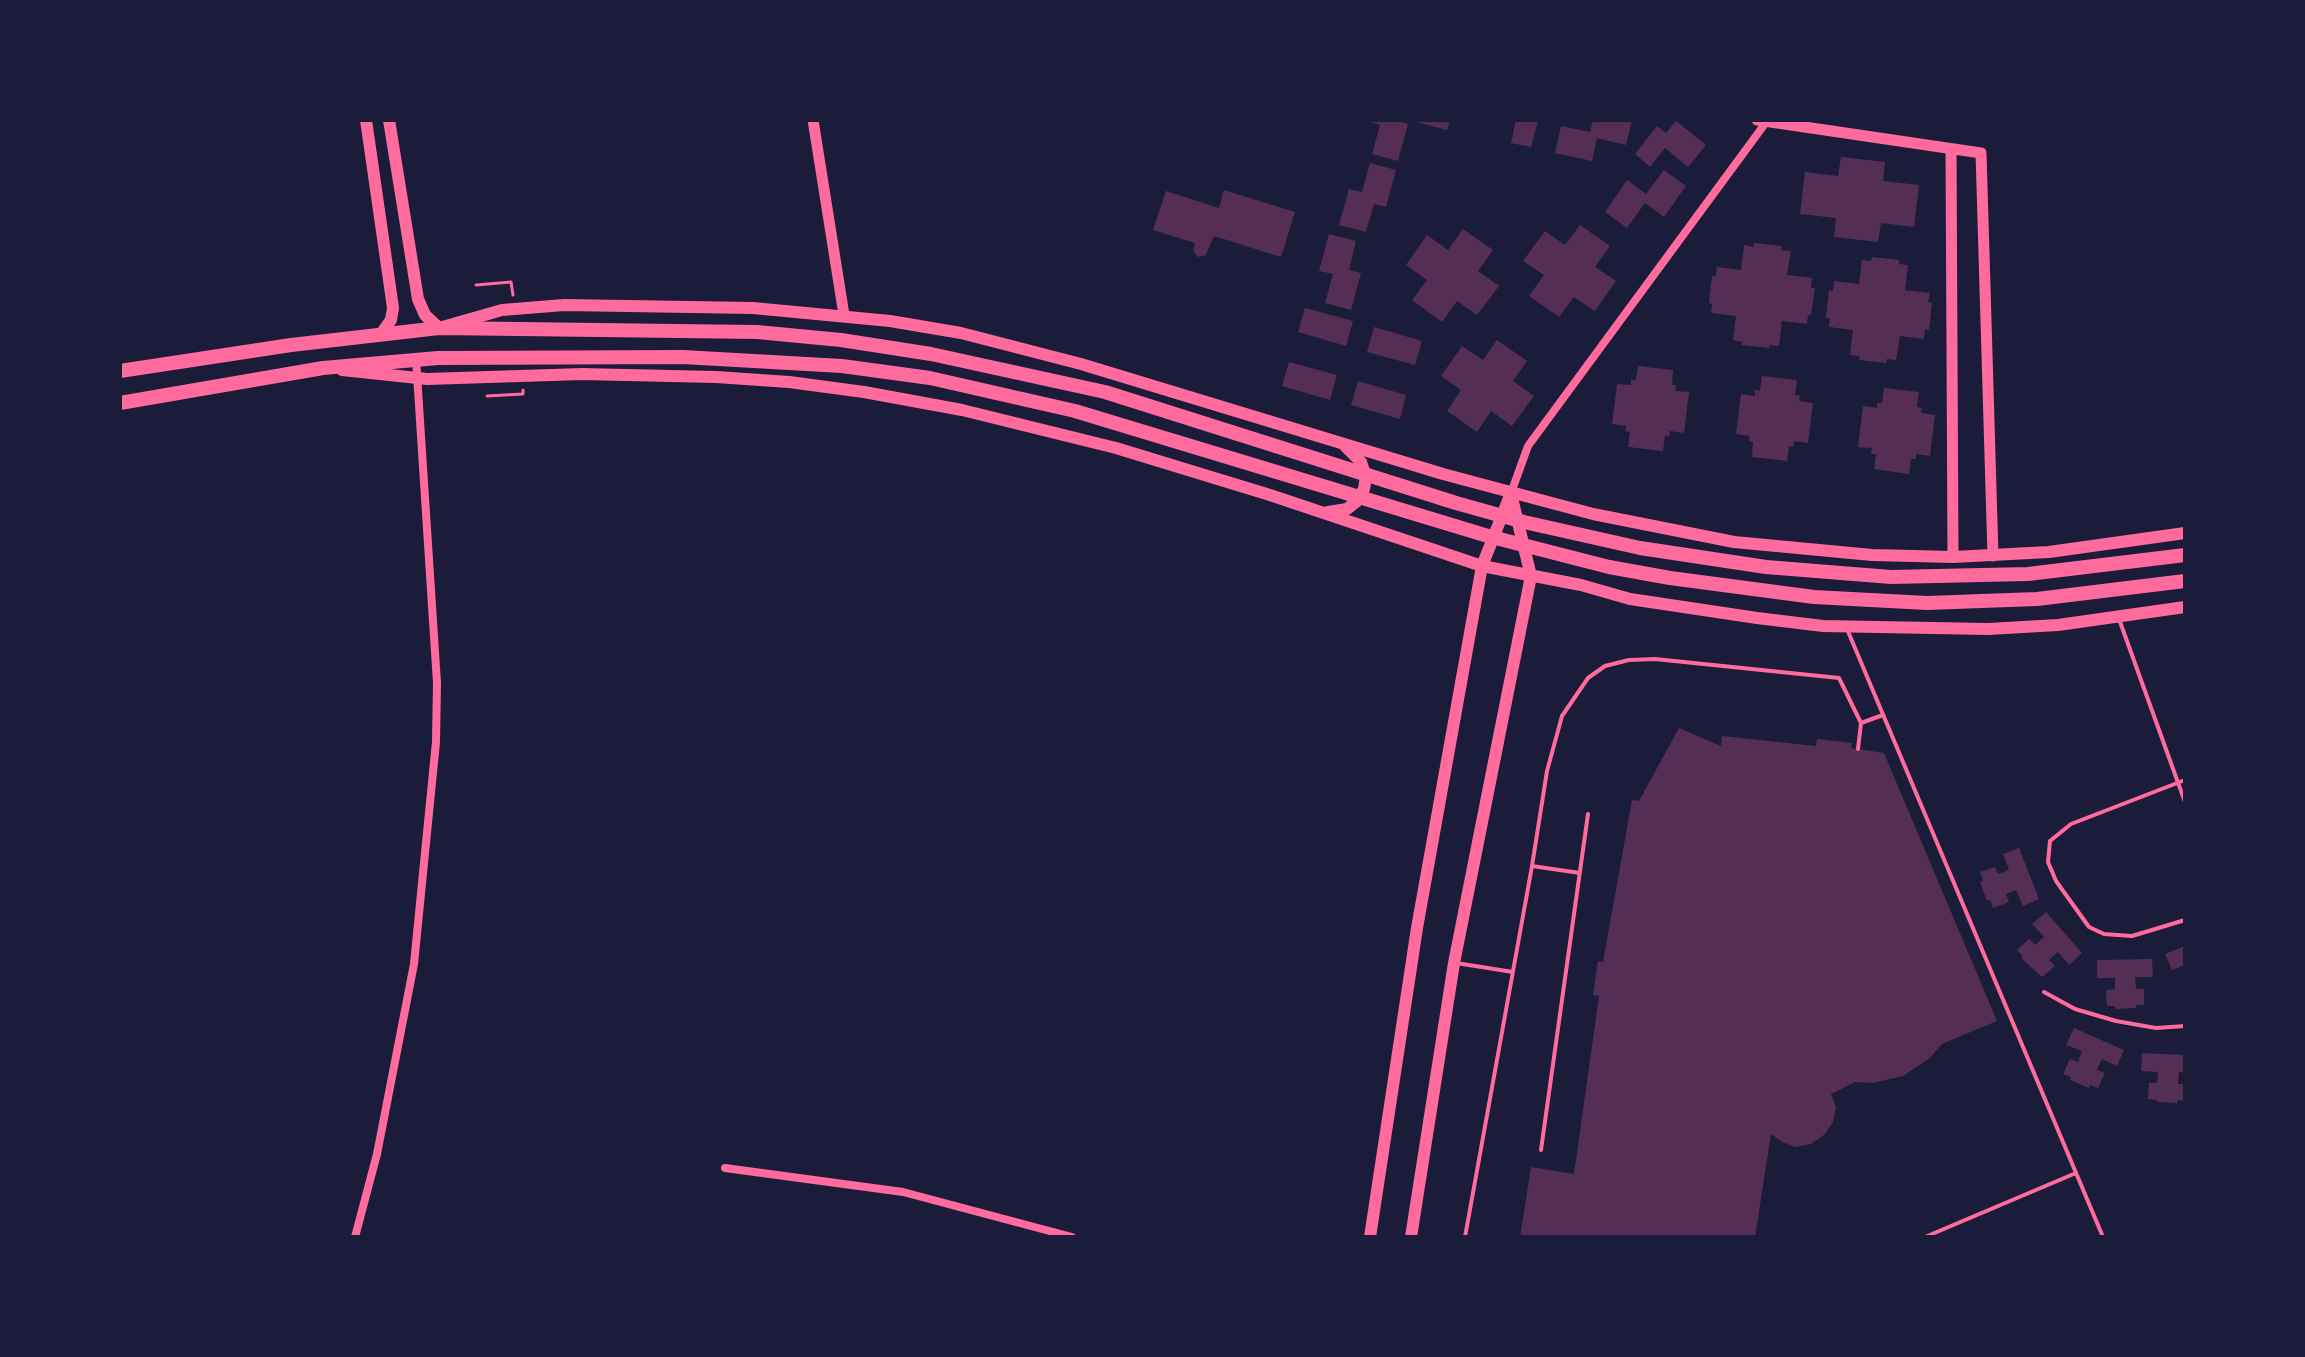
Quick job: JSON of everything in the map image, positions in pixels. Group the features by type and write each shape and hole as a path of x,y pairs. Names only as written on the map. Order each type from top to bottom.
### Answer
{"main road":[{"path":"366,120 393,308 391,320 381,334"},
{"path":"389,120 414,280 425,315 439,328"},
{"path":"439,328 502,310 564,305 753,308 844,315 961,333 1095,368 1226,413 1342,443 1511,493 1593,514 1734,542 1872,555 1953,557 2063,551 2185,533"},
{"path":"120,371 291,345 439,328 757,332 841,340 931,354 1105,392 1456,503 1524,522 1698,558 1824,573 1961,578 2102,567 2185,555"},
{"path":"120,403 323,368 416,359 557,356 762,360 842,366 930,378 1075,411 1430,519 1557,554 1670,578 1764,592 1876,602 1984,602 2094,594 2185,581"},
{"path":"323,368 419,378 651,375 789,382 864,392 962,410 1085,440 1320,512 1482,566 1581,585 1630,599 1757,618 1846,627 1988,629 2058,625 2185,607"},
{"path":"1320,512 1347,509 1357,501 1364,489 1366,477 1361,462 1342,443"},
{"path":"1370,1237 1417,928 1482,566 1511,493"},
{"path":"1411,1237 1454,963 1531,576 1511,493"}],"street":[{"path":"813,120 844,315"},
{"path":"1511,493 1528,446 1764,121 1981,153 1993,556"},
{"path":"1951,149 1953,557"},
{"path":"355,1237 377,1154 414,964 436,742 437,683 416,359"},
{"path":"725,1168 903,1192 1072,1237"}],"lane":[{"path":"2118,617 2185,802"},
{"path":"1846,627 2103,1237"},
{"path":"1465,1237 1547,771 1562,716 1588,678 1605,666 1629,660 1655,659 1839,678 1861,723 1858,749"},
{"path":"1861,723 1883,715"},
{"path":"2185,780 2071,824 2050,841 2048,862 2056,881 2089,927 2104,934 2132,936 2185,920"},
{"path":"1541,1150 1588,814"},
{"path":"1532,866 1580,873"},
{"path":"1454,963 1513,972"},
{"path":"2044,992 2075,1009 2116,1021 2156,1028 2185,1026"},
{"path":"1925,1237 2076,1173"}],"building":[{"path":"1364,120 1396,120 1408,124 1398,161 1372,154 1380,125"},
{"path":"1409,120 1450,120 1447,130"},
{"path":"1516,120 1538,121 1531,147 1511,143"},
{"path":"1593,120 1632,120 1626,145 1597,138 1592,161 1555,153 1561,126 1590,132"},
{"path":"1676,121 1706,145 1688,167 1665,148 1650,167 1635,154 1657,126 1666,133"},
{"path":"1841,157 1885,162 1883,181 1919,185 1914,227 1881,223 1878,242 1834,237 1836,218 1800,214 1805,172 1838,176"},
{"path":"1370,163 1396,170 1386,207 1374,204 1366,232 1339,225 1349,189 1362,192"},
{"path":"1664,170 1686,186 1664,217 1645,203 1627,228 1605,212 1627,180 1646,194"},
{"path":"1224,190 1295,212 1281,257 1214,236 1206,255 1198,257 1193,251 1195,243 1153,230 1166,191 1219,208"},
{"path":"1580,225 1610,246 1595,267 1616,281 1595,311 1574,297 1559,317 1529,296 1544,275 1523,261 1545,231 1565,245"},
{"path":"1463,229 1493,250 1478,271 1499,286 1477,315 1457,301 1442,322 1412,300 1427,280 1406,265 1427,235 1448,250"},
{"path":"1329,234 1356,241 1349,270 1361,273 1351,310 1325,303 1333,274 1319,271"},
{"path":"1754,243 1781,246 1781,250 1791,251 1787,275 1812,278 1811,288 1815,288 1807,324 1782,321 1779,346 1769,345 1769,348 1742,345 1742,342 1733,340 1736,316 1711,313 1712,304 1709,303 1712,276 1716,276 1717,267 1741,270 1744,245 1754,247"},
{"path":"1872,257 1899,260 1899,264 1908,265 1905,290 1930,293 1928,302 1932,303 1929,330 1925,329 1924,339 1900,336 1896,360 1887,359 1886,363 1859,360 1860,356 1850,355 1853,330 1829,327 1830,318 1826,318 1829,290 1833,291 1834,281 1859,284 1862,260 1871,261"},
{"path":"1305,308 1353,321 1346,346 1298,332"},
{"path":"1374,327 1422,341 1415,365 1367,352"},
{"path":"1497,340 1527,361 1513,381 1534,396 1512,426 1491,411 1477,432 1447,411 1461,390 1441,376 1462,346 1483,360"},
{"path":"1289,362 1337,375 1330,400 1282,386"},
{"path":"1638,366 1673,370 1672,385 1676,385 1675,391 1689,392 1684,433 1670,431 1669,436 1665,436 1663,451 1628,447 1630,432 1625,431 1626,426 1612,424 1617,384 1631,385 1631,380 1636,380"},
{"path":"1762,376 1797,380 1795,395 1800,395 1799,401 1813,403 1808,443 1794,441 1793,447 1789,446 1787,461 1752,457 1753,442 1749,441 1750,436 1736,434 1741,394 1755,396 1755,390 1760,391"},
{"path":"1358,381 1406,395 1400,419 1351,405"},
{"path":"1884,388 1919,392 1917,407 1922,408 1921,413 1935,415 1930,456 1916,454 1916,459 1911,459 1909,474 1874,469 1876,454 1871,454 1872,448 1858,447 1863,406 1877,408 1877,403 1882,403"},
{"path":"1679,728 1721,746 1722,736 1816,746 1817,739 1852,743 1851,748 1884,753 1997,1021 1942,1044 1930,1058 1903,1076 1873,1083 1855,1082 1831,1094 1836,1107 1833,1122 1825,1134 1811,1144 1795,1147 1771,1134 1755,1237 1520,1237 1531,1167 1574,1174 1599,996 1593,995 1598,961 1603,962 1632,800 1639,801"},
{"path":"2019,848 2039,899 2023,906 2016,890 2006,894 2009,902 1993,908 1980,882 1983,880 1980,872 1995,867 1998,874 2009,870 2003,854"},
{"path":"2046,912 2082,953 2069,965 2058,952 2049,960 2055,966 2042,977 2021,958 2023,956 2017,950 2029,939 2035,945 2044,937 2032,924"},
{"path":"2185,946 2185,965 2172,970 2165,954"},
{"path":"2152,959 2153,977 2135,977 2136,989 2144,989 2144,1005 2115,1009 2115,1006 2107,1006 2106,990 2115,989 2115,978 2097,978 2097,960"},
{"path":"2074,1028 2124,1050 2117,1066 2102,1059 2097,1070 2105,1073 2098,1088 2090,1085 2089,1088 2063,1074 2070,1059 2078,1062 2082,1051 2066,1045"},
{"path":"2142,1053 2185,1055 2185,1073 2179,1072 2178,1084 2185,1084 2185,1101 2157,1102 2148,1099 2149,1083 2157,1083 2158,1072 2141,1071"}]}
